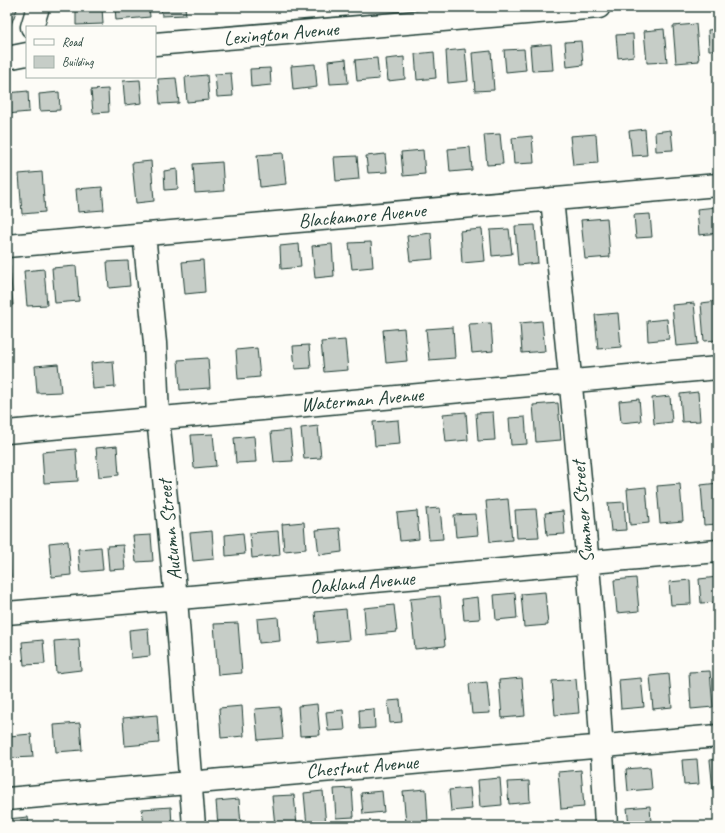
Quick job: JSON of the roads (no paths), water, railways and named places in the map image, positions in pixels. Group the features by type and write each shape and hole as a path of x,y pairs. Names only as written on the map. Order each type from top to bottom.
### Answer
{"street":[{"path":"32,26 38,7"},
{"name":"Lexington Avenue","path":"156,44 536,10 599,7"},
{"name":"Blackamore Avenue","path":"7,246 718,184"},
{"name":"Summer Street","path":"552,198 587,563 602,745 606,826"},
{"name":"Autumn Street","path":"144,234 155,343 158,418 176,599 194,826"},
{"name":"Waterman Avenue","path":"7,432 570,380 718,368"},
{"name":"Oakland Avenue","path":"7,614 718,551"},
{"name":"Chestnut Avenue","path":"7,799 602,745 718,736"}]}
